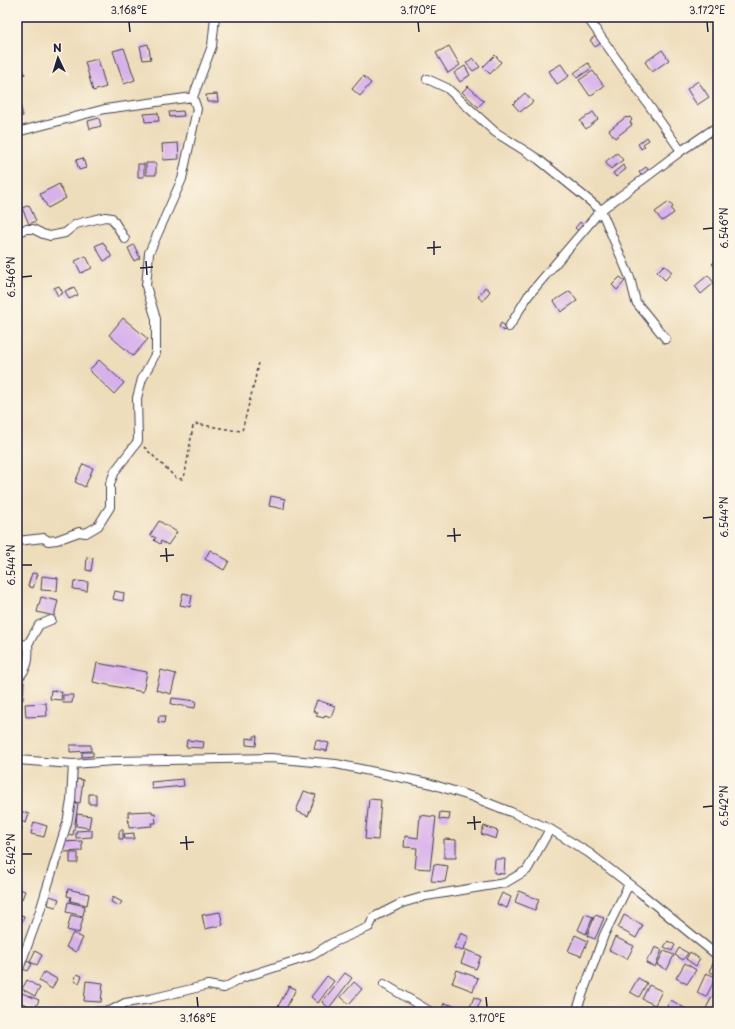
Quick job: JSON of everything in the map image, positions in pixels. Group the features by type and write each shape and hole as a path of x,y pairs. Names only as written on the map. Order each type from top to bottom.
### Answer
{"street":[{"path":"17,541 44,538 48,541 58,540 79,532 86,533 98,526 110,507 110,484 115,471 138,441 137,398 142,379 156,353 156,319 146,286 149,253 182,179 197,109 194,97 212,46 215,17"},
{"path":"587,17 681,151"},
{"path":"427,79 446,88 495,132 538,159 601,210 630,278 636,302 666,339"},
{"path":"17,132 105,109 194,97"},
{"path":"509,326 528,296 601,210 681,151 718,126"},
{"path":"17,233 25,229 33,229 50,236 65,233 76,224 105,217 112,218 125,239"},
{"path":"19,677 24,672 28,662 28,644 39,625 51,620"},
{"path":"17,644 28,644"},
{"path":"17,760 73,764 114,761 271,758 336,764 428,783 473,797 550,829 589,853 630,884 718,956"},
{"path":"17,974 40,914 67,823 71,801 73,764"},
{"path":"92,1012 110,1011 125,1003 150,1000 208,986 224,988 242,978 313,955 332,943 369,927 374,918 402,902 426,896 505,883 527,870 550,829"},
{"path":"576,1012 604,935 630,884"},
{"path":"384,984 431,1012"}],"path":[{"path":"138,441 176,478 182,479 185,474 193,426 197,424 242,431 258,362"}],"building":[{"path":"597,35 603,42 595,47 590,40"},
{"path":"148,44 151,59 143,60 140,46"},
{"path":"449,46 460,65 448,73 436,53"},
{"path":"124,48 135,80 124,84 113,51"},
{"path":"662,50 669,60 652,72 645,62"},
{"path":"17,55 25,74 17,76"},
{"path":"495,55 501,62 490,74 483,67"},
{"path":"473,58 480,67 473,71 466,63"},
{"path":"98,59 106,87 93,91 85,62"},
{"path":"588,63 592,68 577,78 574,73"},
{"path":"561,64 569,76 557,84 549,71"},
{"path":"465,66 470,75 460,82 454,73"},
{"path":"593,71 604,86 590,96 579,80"},
{"path":"363,76 371,83 360,96 352,89"},
{"path":"698,81 709,97 697,105 687,89"},
{"path":"468,86 484,101 478,107 462,92"},
{"path":"525,93 533,102 520,112 513,104"},
{"path":"217,94 218,102 207,102 206,95"},
{"path":"19,100 23,116 17,117 17,101"},
{"path":"183,111 184,116 170,117 169,112"},
{"path":"593,112 598,119 586,129 580,121"},
{"path":"158,113 159,121 145,122 144,114"},
{"path":"626,117 630,117 632,120 630,122 632,125 615,138 609,130"},
{"path":"99,118 101,126 90,129 88,121"},
{"path":"647,137 649,140 643,144 645,146 641,149 638,144"},
{"path":"178,143 179,159 163,160 162,144"},
{"path":"617,153 623,160 611,169 605,162"},
{"path":"83,158 86,168 79,170 76,160"},
{"path":"146,163 156,163 156,175 146,175"},
{"path":"138,164 144,164 144,177 138,177"},
{"path":"623,165 626,169 616,177 613,173"},
{"path":"646,167 650,172 642,177 639,172"},
{"path":"59,184 66,198 48,208 40,194"},
{"path":"669,202 673,207 671,209 674,213 662,221 655,212"},
{"path":"29,205 36,221 29,224 22,208"},
{"path":"580,222 585,227 580,232 575,228"},
{"path":"103,242 112,257 104,261 95,246"},
{"path":"134,245 140,258 134,261 128,248"},
{"path":"86,256 92,268 81,273 75,261"},
{"path":"718,258 718,265 716,267 712,264"},
{"path":"664,265 672,272 665,280 657,272"},
{"path":"708,275 714,283 701,294 695,286"},
{"path":"620,277 625,281 617,290 612,285"},
{"path":"59,286 63,293 58,296 54,288"},
{"path":"74,287 78,295 69,299 65,291"},
{"path":"485,287 490,291 483,301 478,297"},
{"path":"570,291 577,301 561,312 554,301"},
{"path":"123,318 148,339 133,356 109,335"},
{"path":"501,323 507,327 504,331 499,327"},
{"path":"99,360 124,383 114,394 89,370"},
{"path":"83,464 93,468 85,487 75,482"},
{"path":"271,496 285,499 284,509 269,506"},
{"path":"159,521 177,532 168,545 161,541 160,544 154,540 156,538 150,535"},
{"path":"210,550 229,561 224,570 205,559"},
{"path":"87,557 93,558 91,571 86,570"},
{"path":"32,573 38,574 33,588 28,586"},
{"path":"42,576 58,578 57,591 41,590"},
{"path":"75,581 88,582 87,591 73,589"},
{"path":"115,591 124,593 123,601 113,599"},
{"path":"183,593 192,595 190,607 180,605"},
{"path":"41,597 58,601 54,616 37,612"},
{"path":"97,663 147,672 143,692 93,682"},
{"path":"161,670 176,674 171,694 156,690"},
{"path":"17,682 24,682 23,700 17,700"},
{"path":"51,690 62,692 61,700 50,699"},
{"path":"63,695 73,695 72,703 63,703"},
{"path":"172,698 196,701 195,708 171,704"},
{"path":"317,700 335,706 331,717 325,715 324,718 316,716 318,713 313,711"},
{"path":"46,703 47,716 26,717 25,704"},
{"path":"159,716 165,716 164,723 158,722"},
{"path":"254,736 257,736 256,746 246,745 246,738 254,739"},
{"path":"187,740 204,742 203,748 186,747"},
{"path":"316,740 329,743 327,751 314,749"},
{"path":"70,745 91,745 91,751 70,752"},
{"path":"82,752 93,752 93,756 82,757"},
{"path":"77,779 83,780 80,803 73,802"},
{"path":"183,779 184,786 152,789 151,782"},
{"path":"304,791 316,795 308,816 296,811"},
{"path":"89,794 96,794 96,804 89,804"},
{"path":"369,799 381,800 378,840 365,839"},
{"path":"72,803 78,804 73,835 65,834"},
{"path":"17,810 29,814 26,823 17,820"},
{"path":"152,811 152,813 155,813 156,823 151,823 152,826 129,828 128,812"},
{"path":"440,812 450,813 449,820 439,819"},
{"path":"77,814 91,816 89,828 76,826"},
{"path":"420,815 436,817 430,869 415,868 417,848 404,847 405,836 418,838"},
{"path":"34,822 47,826 44,837 31,834"},
{"path":"17,826 22,827 20,837 17,836"},
{"path":"484,826 498,831 496,839 481,834"},
{"path":"92,830 92,837 76,838 76,831"},
{"path":"120,830 123,830 123,839 119,839"},
{"path":"134,833 134,839 125,839 124,834"},
{"path":"444,839 456,840 456,858 444,858"},
{"path":"82,841 82,851 63,852 63,842"},
{"path":"70,853 78,853 78,863 70,863"},
{"path":"495,859 505,859 504,874 494,873"},
{"path":"434,864 448,866 445,882 431,881"},
{"path":"17,888 25,891 22,899 17,897"},
{"path":"68,889 89,894 87,905 70,901 71,897 67,896"},
{"path":"519,891 539,900 535,910 515,902"},
{"path":"502,893 511,897 507,908 497,904"},
{"path":"50,896 59,899 56,907 48,905"},
{"path":"113,897 122,902 119,906 111,902"},
{"path":"68,902 85,906 83,916 66,912"},
{"path":"220,912 223,925 205,929 202,915"},
{"path":"17,914 24,916 22,922 17,921"},
{"path":"585,914 593,917 586,934 578,930"},
{"path":"71,915 83,918 79,933 67,930"},
{"path":"595,915 604,918 595,939 587,936"},
{"path":"624,915 643,925 636,938 618,928"},
{"path":"73,933 83,938 76,952 66,947"},
{"path":"461,933 469,937 463,951 454,948"},
{"path":"575,935 588,941 581,956 568,951"},
{"path":"615,937 634,946 627,959 609,950"},
{"path":"668,941 675,945 672,951 664,947"},
{"path":"655,947 662,950 655,967 646,963"},
{"path":"679,948 688,953 683,960 675,955"},
{"path":"466,950 481,956 476,969 461,963"},
{"path":"35,951 42,955 37,965 30,962"},
{"path":"664,951 674,955 667,970 657,965"},
{"path":"690,952 700,959 696,966 686,959"},
{"path":"715,960 718,961 718,971 716,975 709,971"},
{"path":"27,961 32,964 28,971 23,969"},
{"path":"685,963 696,970 687,984 676,978"},
{"path":"457,970 478,978 473,991 452,983"},
{"path":"44,972 57,979 52,989 39,981"},
{"path":"345,973 352,978 329,1008 322,1002"},
{"path":"706,973 716,977 706,997 697,993"},
{"path":"77,974 82,976 79,983 74,981"},
{"path":"327,976 334,981 318,1003 311,997"},
{"path":"638,978 647,983 639,997 630,992"},
{"path":"27,980 40,988 35,996 22,989"},
{"path":"86,981 103,983 101,1002 84,1001"},
{"path":"354,982 362,989 349,1004 341,997"},
{"path":"649,985 662,991 655,1005 642,999"},
{"path":"289,986 296,989 284,1012 275,1012"},
{"path":"22,993 39,1000 35,1009 18,1001"},
{"path":"714,993 718,995 718,1008 716,1012 704,1012"},
{"path":"474,997 481,1000 476,1012 468,1012"},
{"path":"671,1000 686,1009 684,1012 677,1012 667,1006"},
{"path":"444,1003 454,1006 451,1012 442,1009"}]}
